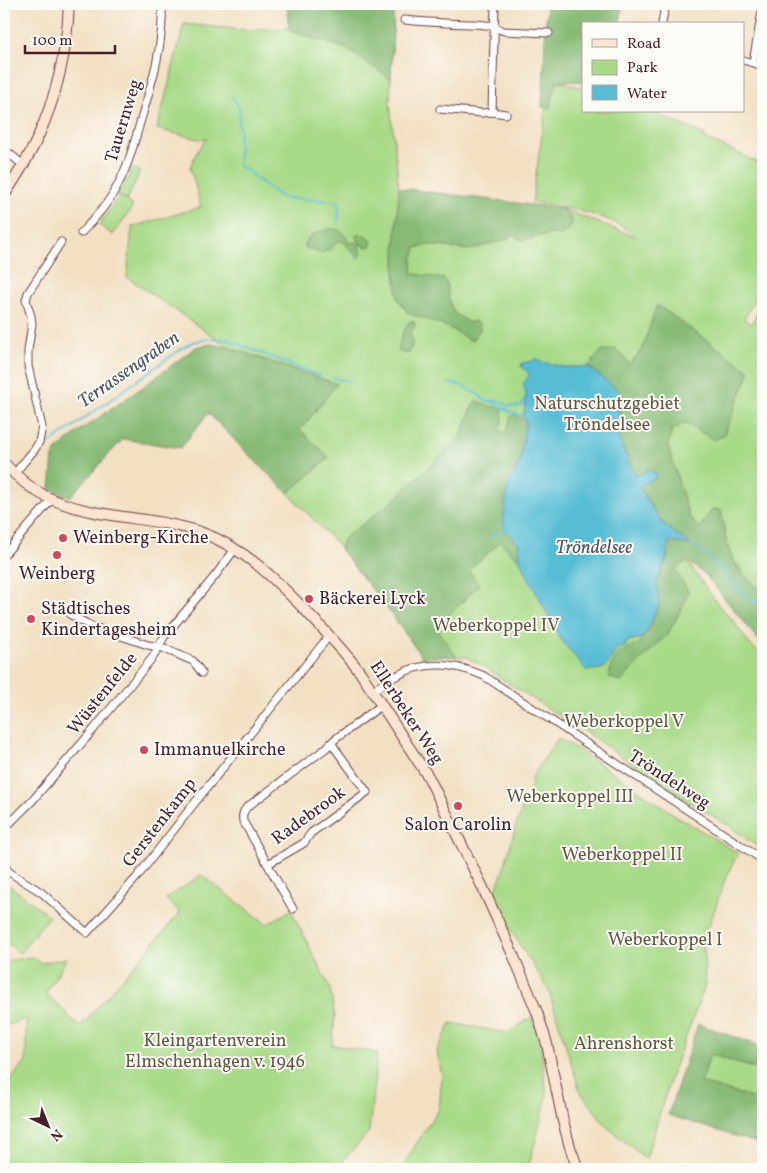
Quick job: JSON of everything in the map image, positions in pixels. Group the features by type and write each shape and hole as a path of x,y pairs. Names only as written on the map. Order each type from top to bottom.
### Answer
{"street":[{"path":"4,196 37,139 49,109 62,67 69,4"},
{"name":"Tauernweg","path":"81,233 97,216 112,194 129,162 157,60 163,22 162,4"},
{"path":"492,112 495,4"},
{"path":"662,22 665,4"},
{"path":"753,62 763,6"},
{"path":"404,20 452,24 483,24 488,26 494,25 504,30 549,33"},
{"path":"744,60 763,66"},
{"path":"440,109 506,114"},
{"path":"4,149 23,165"},
{"path":"14,474 35,449 39,442 42,427 28,366 32,316 26,300 28,293 61,242"},
{"name":"Ellerbeker Weg","path":"4,463 34,490 65,504 187,528 235,549 267,572 356,666 432,785 482,886 514,957 537,1012 547,1044 563,1121 578,1169"},
{"path":"4,555 52,499"},
{"name":"Wüstenfelde","path":"4,829 69,759 153,657 164,637 235,549"},
{"path":"71,615 92,626 163,648 193,661 202,673"},
{"name":"Gerstenkamp","path":"4,865 9,872 41,892 87,933 137,877 329,636"},
{"name":"Tröndelweg","path":"372,691 395,676 418,667 445,665 471,670 484,676 763,860"},
{"name":"Radebrook","path":"293,909 243,821 243,811 382,705"},
{"name":"Radebrook","path":"268,864 304,842 312,833 367,792 332,743"}],"green space":[{"name":"Naturschutzgebiet Tröndelsee","path":"287,4 394,4 390,103 399,189 563,209 636,237 614,222 601,217 532,202 550,79 582,88 582,112 652,112 705,135 705,139 763,165 763,283 744,320 752,324 763,298 763,592 745,576 732,558 688,563 750,645 763,655 763,851 728,825 690,803 581,729 483,666 466,657 444,656 423,658 336,543 288,493 329,458 300,430 337,384 230,348 127,277 132,227 201,207 190,167 197,152 207,138 203,140 157,129 184,24 245,30 289,28"},
{"path":"287,4 394,4 391,79 345,48 289,31"},
{"path":"547,4 606,4 622,6 620,22 582,22 582,82 557,81 550,108 542,107"},
{"path":"132,168 140,171 127,200 118,195"},
{"path":"399,188 563,209 573,220 570,228 561,235 551,234 522,240 512,235 507,239 469,250 429,245 416,248 412,261 413,273 444,279 454,312 469,323 474,321 479,324 481,329 471,341 448,327 408,313 398,299 395,249"},
{"path":"119,196 133,206 113,235 99,225"},
{"path":"331,229 341,231 350,243 355,242 359,244 359,249 362,253 360,257 358,258 344,242 338,241 330,250 320,253 306,248 304,245 306,241 312,236"},
{"path":"358,234 365,235 372,241 370,246 361,245 356,236"},
{"path":"657,305 750,371 723,436 714,440 685,423 672,430 668,446 689,516 699,528 712,509 721,510 725,534 735,562 746,576 763,592 763,646 705,574 687,561 675,569 688,591 685,602 668,634 621,682 609,677 611,666 618,652 638,645 649,628 659,604 657,582 666,560 669,542 690,544 661,522 640,488 641,484 648,482 639,475 634,474 619,438 619,402 622,395 616,388 588,367 601,351 616,349 630,364 642,349"},
{"path":"410,321 413,321 415,324 414,328 410,331 412,347 409,353 402,353 399,351 400,344 404,331"},
{"path":"211,344 230,348 337,384 300,430 329,457 288,493 208,413 181,448 123,439 70,497 50,489 53,457 57,450 79,431 196,347"},
{"path":"476,401 502,409 503,422 499,427 504,433 511,417 514,415 526,420 520,462 508,484 503,522 505,529 519,544 520,561 500,542 469,570 479,585 436,628 457,657 423,658 387,608 340,549 343,539 398,497 400,493 460,439"},
{"path":"558,738 579,750 678,817 738,853 724,882 704,941 705,986 671,1076 646,1159 606,1126 580,1091 548,989 508,926 493,898 516,825 533,782 530,780"},
{"name":"Kleingartenverein Elmschenhagen v. 1946","path":"201,875 267,924 291,910 330,988 335,1017 332,1045 377,1053 369,1132 342,1162 347,1169 4,1169 4,1086 26,1062 26,1019 4,1026 4,960 32,957 41,963 67,958 46,993 80,1027 180,913 166,899"},
{"path":"4,881 49,916 20,953 4,940"},
{"path":"532,1017 540,1042 547,1096 528,1169 401,1169 439,1109 442,1076 437,1051 451,1023 508,1033"},
{"path":"698,1024 763,1047 763,1071 710,1054 701,1083 763,1101 763,1145 668,1115"},
{"path":"710,1054 763,1071 763,1101 701,1084"}],"water":[{"name":"Tröndelsee","path":"535,359 565,367 588,367 616,388 622,395 619,402 619,438 634,474 639,475 649,469 656,473 655,479 642,484 640,488 661,522 691,545 669,542 666,560 657,582 659,604 649,628 642,638 628,641 625,647 616,649 606,667 598,669 586,670 559,637 520,561 519,544 505,529 503,522 508,484 520,462 526,420 523,416 526,392 523,384 529,376 528,372 521,366 522,363"}],"waterway":[{"path":"232,96 239,109 239,165 241,168 247,170 283,198 337,201 339,203 338,224"},
{"name":"Terrassengraben","path":"46,446 193,342 208,339 225,339 320,376"},
{"name":"Terrassengraben","path":"332,378 349,381"},
{"name":"Terrassengraben","path":"448,384 457,384 486,401 499,401 506,405 522,406 525,398"},
{"path":"491,401 523,416"},
{"path":"491,537 505,529"},
{"path":"691,545 706,554 735,585 763,608"}],"place":[{"name":"Weinberg-Kirche","path":"63,538"},
{"name":"Weinberg","path":"57,555"},
{"name":"Bäckerei Lyck","path":"309,599"},
{"name":"Städtisches Kindertagesheim","path":"31,619"},
{"name":"Immanuelkirche","path":"144,750"},
{"name":"Salon Carolin","path":"458,806"}],"park label":[{"name":"Weberkoppel IV","path":"496,626"},
{"name":"Weberkoppel V","path":"624,722"},
{"name":"Weberkoppel III","path":"570,797"},
{"name":"Weberkoppel II","path":"622,855"},
{"name":"Weberkoppel I","path":"665,940"},
{"name":"Ahrenshorst","path":"624,1044"}]}
